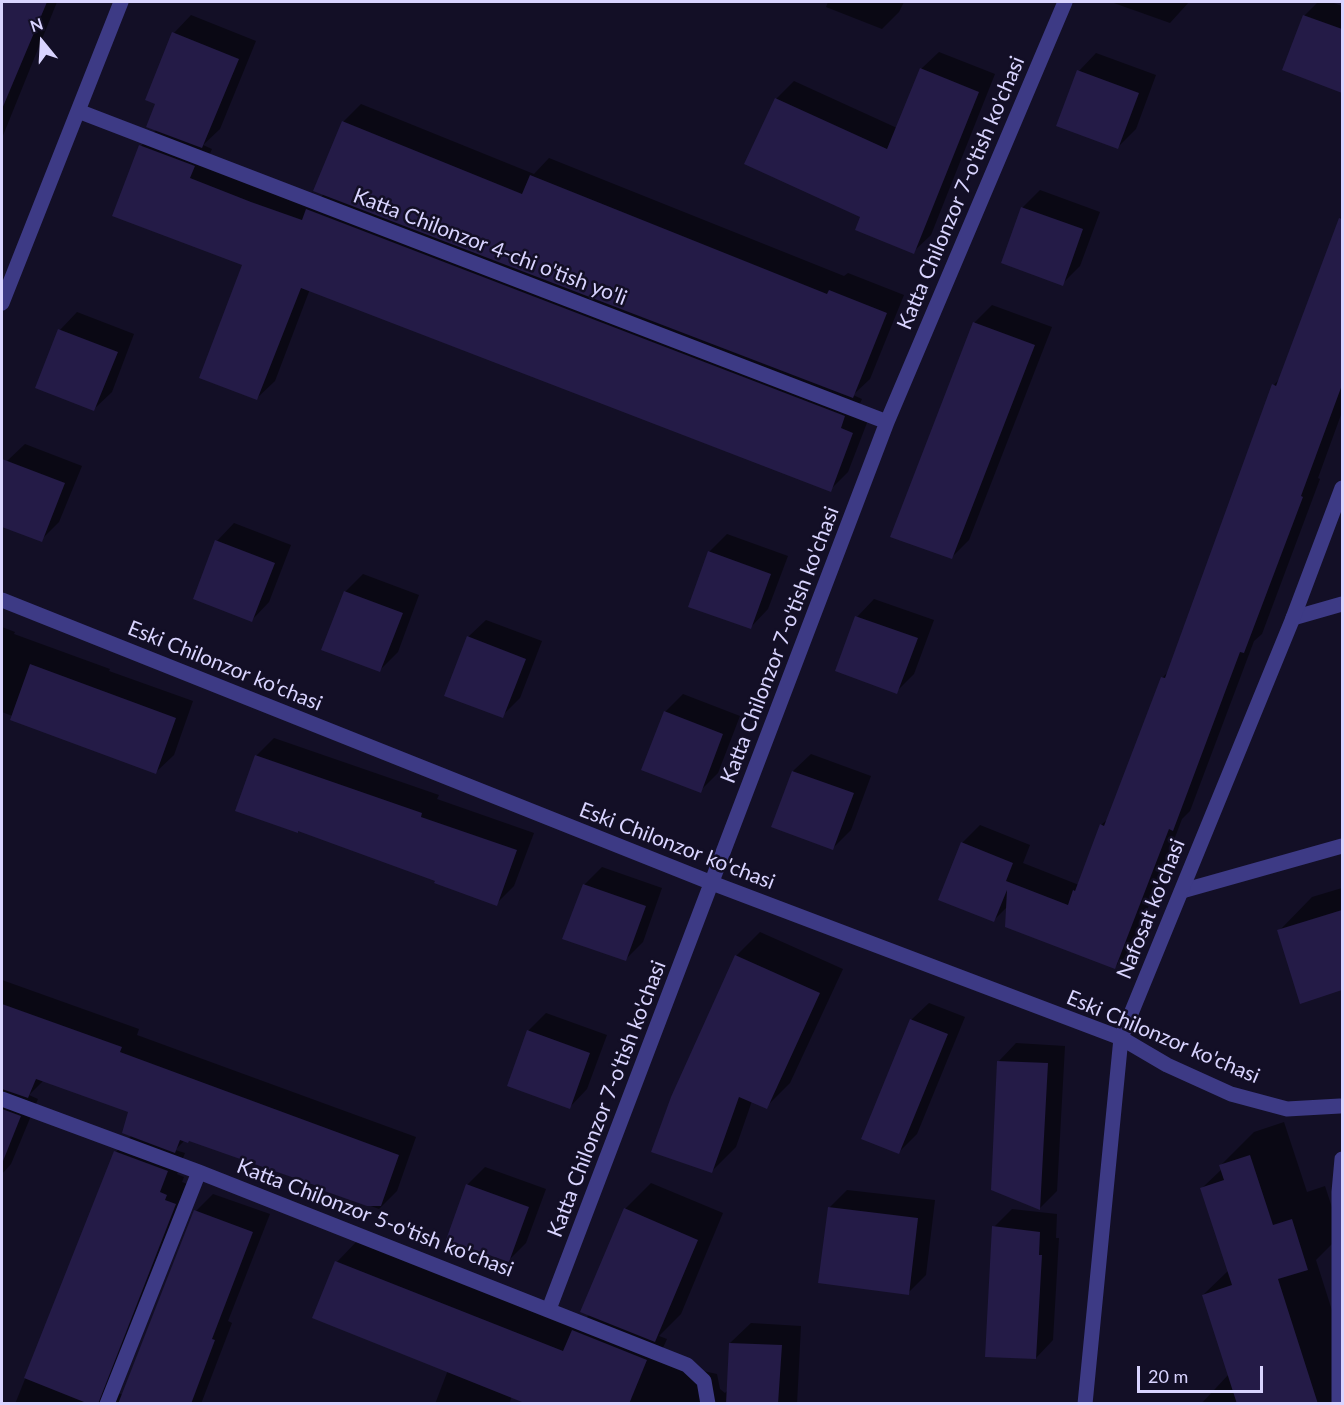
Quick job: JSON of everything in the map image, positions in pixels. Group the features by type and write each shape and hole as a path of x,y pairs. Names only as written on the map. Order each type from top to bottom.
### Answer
{"street":[{"path":"2,303 121,2"},
{"name":"Katta Chilonzor 7-o'tish ko'chasi","path":"549,1309 887,422 1065,2"},
{"name":"Katta Chilonzor 4-chi o'tish yo'li","path":"78,111 887,422"},
{"name":"Nafosat ko'chasi","path":"1085,1404 1121,1038 1293,618 1342,488"},
{"name":"Eski Chilonzor ko'chasi","path":"2,600 712,883 1121,1038 1167,1065 1231,1094 1287,1110 1342,1107"},
{"path":"1293,618 1342,604"},
{"path":"1182,891 1342,846"},
{"name":"Katta Chilonzor 5-o'tish ko'chasi","path":"2,1099 199,1172 687,1365 704,1381 708,1404"},
{"path":"1339,1404 1339,1192 1342,1159"},
{"path":"107,1404 199,1172"}],"building":[{"path":"2,2 47,2 2,109"},
{"path":"1303,15 1342,29 1342,93 1282,70"},
{"path":"172,32 239,59 202,148 146,127 155,104 145,100"},
{"path":"920,68 979,92 914,254 855,230 860,217 744,164 775,98 887,149"},
{"path":"1077,70 1139,93 1118,149 1056,126"},
{"path":"342,121 522,194 530,175 827,294 829,290 887,313 853,398 313,191"},
{"path":"139,145 195,166 190,178 251,202 302,220 306,209 845,416 841,428 853,433 831,492 301,288 257,400 199,378 242,265 112,216"},
{"path":"1021,207 1083,229 1063,286 1001,263"},
{"path":"1339,218 1342,219 1342,385 1301,496 1303,497 1244,653 1240,652 1173,831 1169,829 1115,969 1005,927 1007,890 994,922 938,900 961,842 1013,863 1006,881 1068,905 1100,824 1104,826 1161,677 1165,678 1272,384 1276,386"},
{"path":"973,322 1035,345 952,559 890,537"},
{"path":"58,329 118,352 94,411 35,388"},
{"path":"2,459 65,483 42,542 2,527"},
{"path":"215,540 275,563 252,622 193,599"},
{"path":"708,551 771,574 751,629 688,607"},
{"path":"344,591 403,613 380,672 321,650"},
{"path":"855,616 918,638 897,694 835,671"},
{"path":"467,636 526,659 503,718 444,696"},
{"path":"30,664 176,718 156,774 10,720"},
{"path":"664,711 723,734 701,793 641,770"},
{"path":"255,755 422,813 421,817 517,850 497,906 298,831 298,833 235,811"},
{"path":"792,771 854,793 833,850 771,827"},
{"path":"583,884 646,906 626,961 562,939"},
{"path":"1342,910 1342,990 1300,1004 1277,930"},
{"path":"735,955 820,993 767,1109 739,1097 712,1173 651,1152 671,1097"},
{"path":"2,1004 122,1047 120,1052 399,1155 381,1206 367,1206 189,1141 188,1143 180,1140 175,1153 122,1133 128,1112 36,1079 28,1098 2,1089"},
{"path":"910,1019 948,1034 899,1154 861,1139"},
{"path":"527,1030 590,1053 570,1109 507,1086"},
{"path":"997,1061 1048,1063 1040,1210 991,1190"},
{"path":"2,1109 21,1116 3,1161 2,1161"},
{"path":"114,1151 168,1171 160,1192 167,1195 165,1200 176,1204 98,1404 89,1404 24,1378"},
{"path":"1250,1155 1273,1225 1292,1219 1308,1270 1278,1279 1318,1404 1237,1404 1202,1295 1232,1285 1200,1188 1224,1180 1219,1165"},
{"path":"466,1184 529,1207 509,1262 446,1240"},
{"path":"828,1207 918,1218 909,1295 818,1283"},
{"path":"624,1208 698,1240 655,1342 580,1312"},
{"path":"194,1210 253,1232 212,1339 215,1340 191,1404 118,1404"},
{"path":"992,1226 1040,1232 1039,1255 1042,1255 1036,1359 985,1357"},
{"path":"335,1261 563,1351 572,1330 647,1360 629,1404 527,1404 312,1318"},
{"path":"729,1343 782,1345 778,1404 726,1404"}]}
